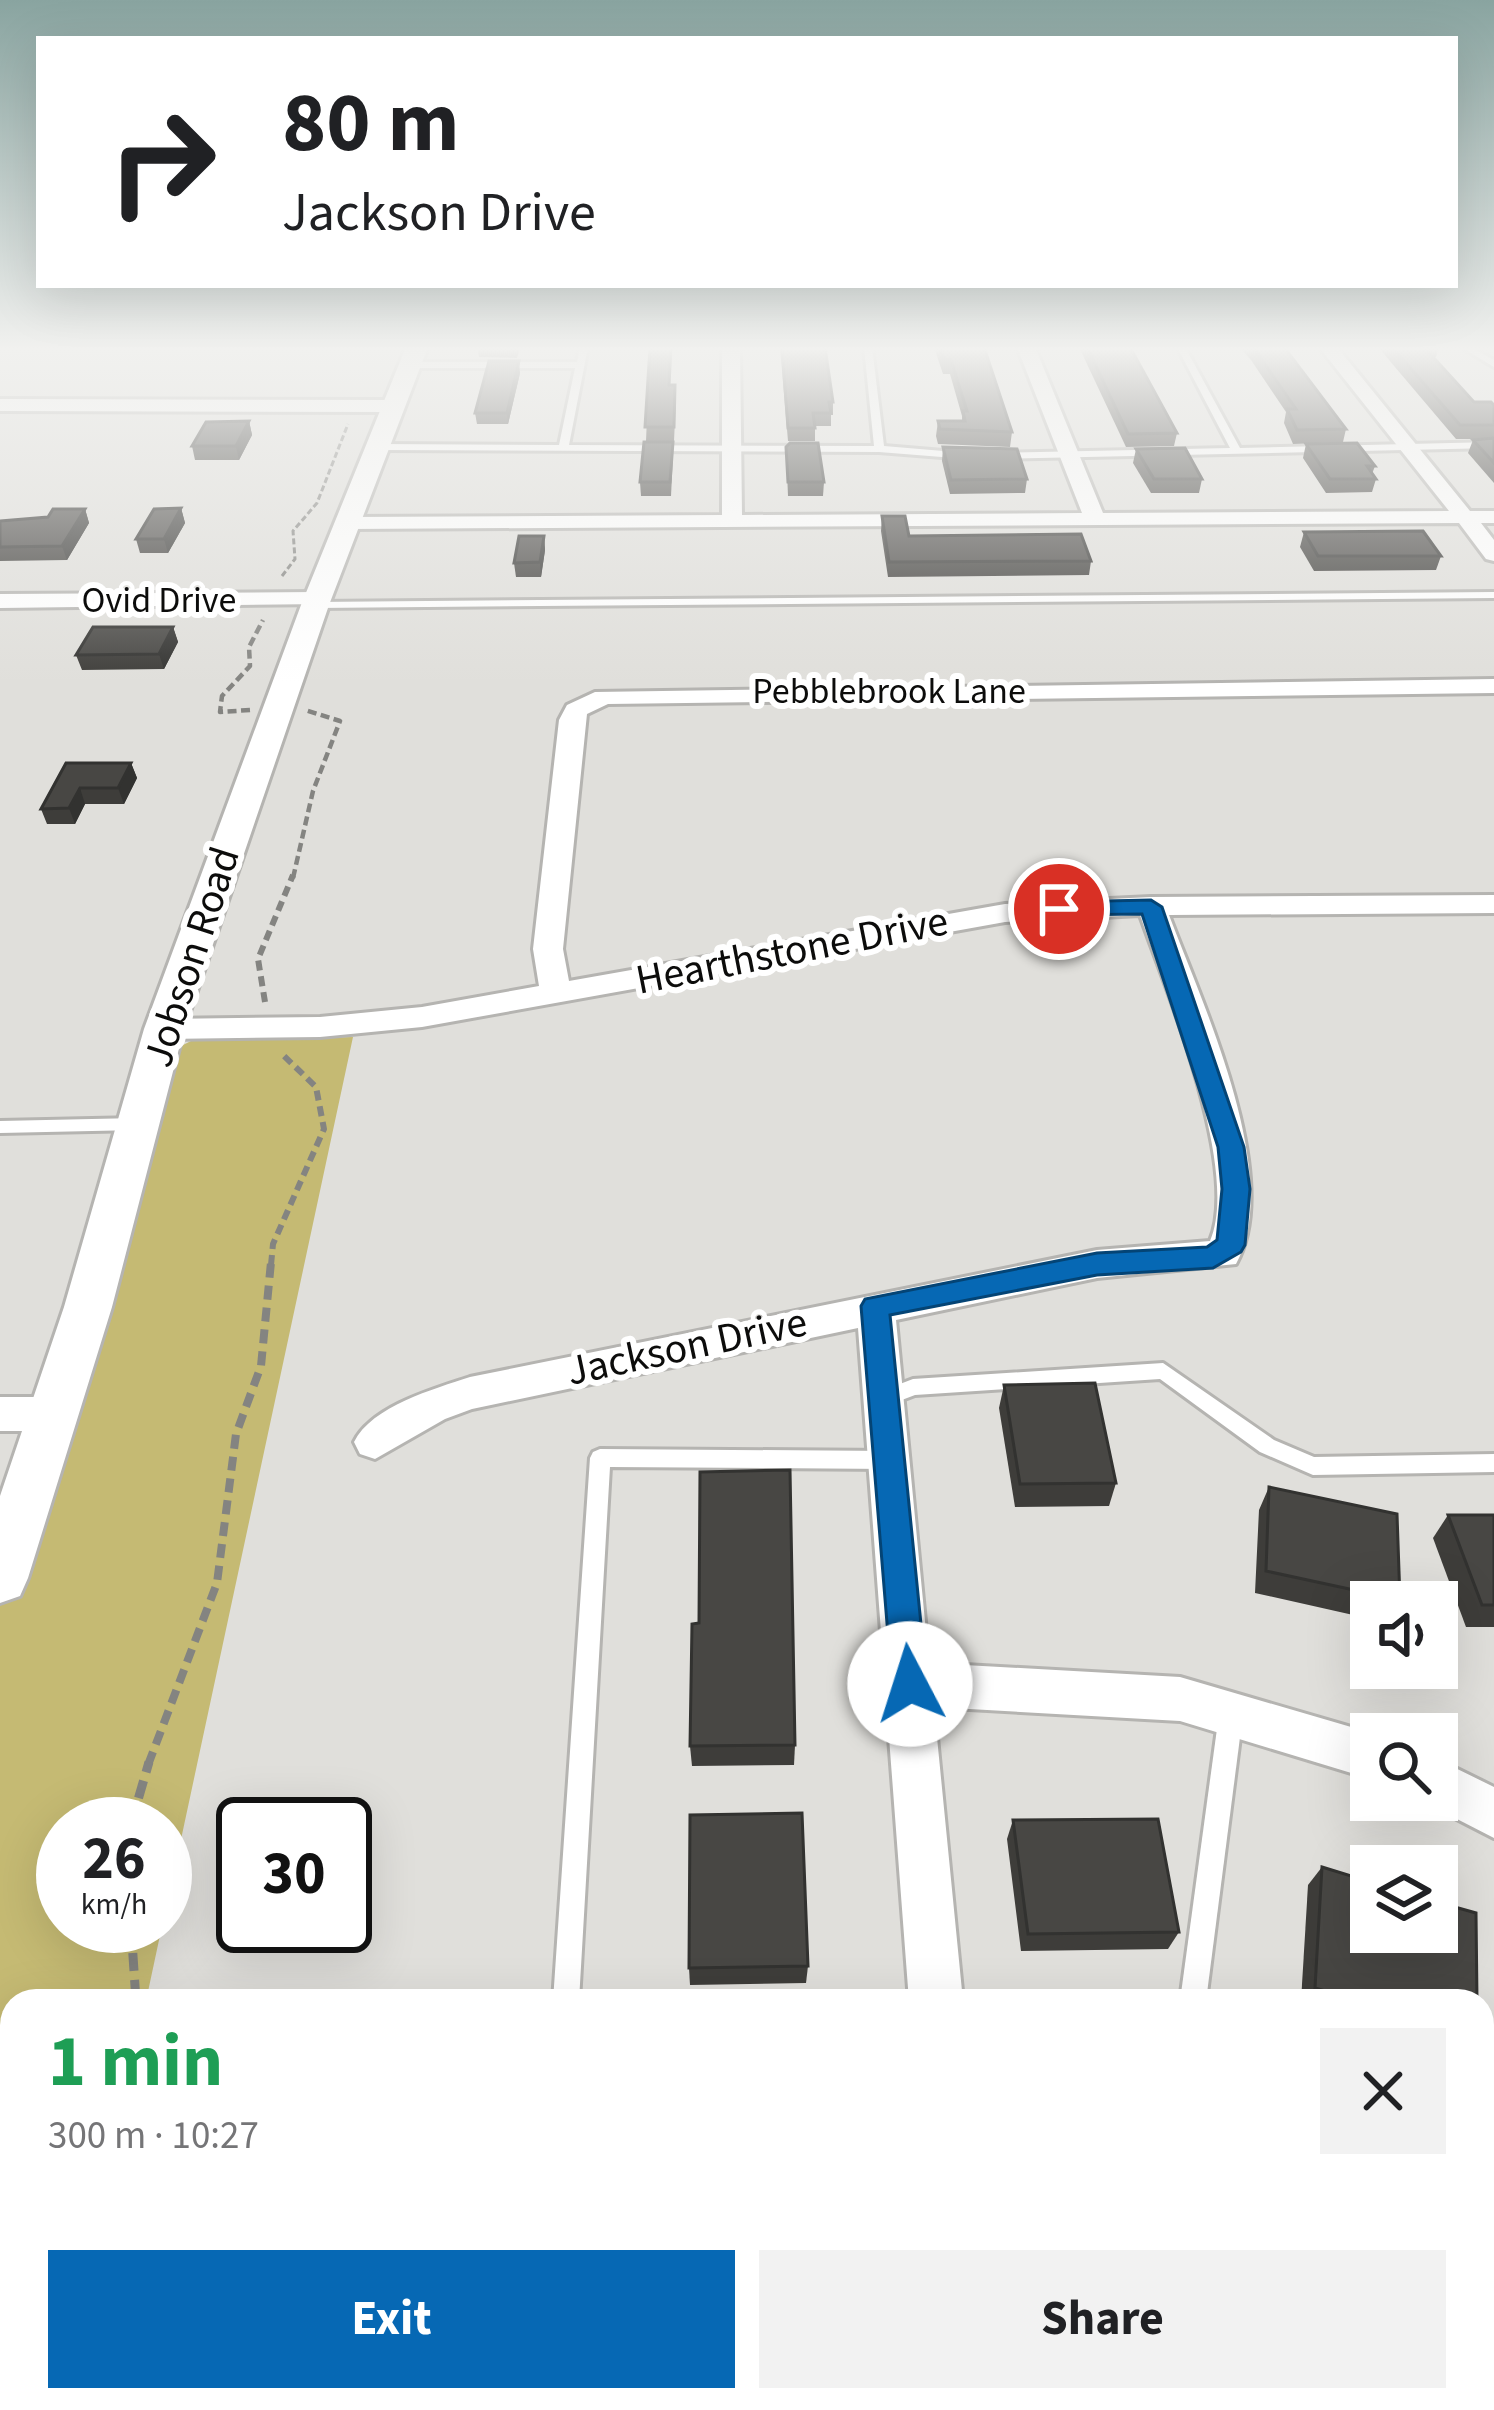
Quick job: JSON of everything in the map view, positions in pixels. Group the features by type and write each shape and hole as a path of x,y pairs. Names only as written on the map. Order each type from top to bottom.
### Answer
{"street":[{"name":"Jobson Road","path":"0,1578 53,1414 164,1029 316,602 372,459"},
{"path":"730,459 732,520"},
{"path":"1069,459 1095,519"},
{"path":"1415,459 1468,517 1494,554"},
{"path":"347,524 1494,517"},
{"name":"Ovid Drive","path":"0,601 316,602"},
{"name":"Pebblebrook Lane","path":"556,996 548,949 572,720 576,710 604,697 626,693 1494,686"},
{"name":"Hearthstone Drive","path":"164,1029 374,1023 556,996 1005,913 1494,904"},
{"name":"Jackson Drive","path":"375,1442 431,1407 470,1393 1097,1264 1223,1253 1231,1245 1234,1224 1231,1147 1151,907"},
{"path":"875,1306 935,1989"},
{"path":"0,1414 53,1414"},
{"path":"910,1684 1180,1699 1350,1750"},
{"path":"1458,1795 1494,1813"}],"lane":[{"path":"316,602 1494,595"},
{"path":"0,1127 138,1124"},
{"path":"886,1398 913,1387 1163,1371 1267,1446 1313,1466 1494,1463"},
{"path":"567,1989 600,1458 891,1460"},
{"path":"1194,1989 1231,1714"}],"path":[{"path":"136,1797 217,1583 236,1434 261,1366 273,1244 324,1129 316,1088 273,1044"},
{"path":"133,1953 135,1989"}],"shaded area":[{"path":"353,1037 190,1797 36,1797 36,1953 156,1953 149,1989 0,1989 0,1598 173,1050 191,1041"}],"building":[{"path":"642,459 672,459 670,482 640,482"},
{"path":"787,459 821,459 824,482 788,482"},
{"path":"946,459 1020,459 1027,479 951,480"},
{"path":"1142,459 1191,459 1202,479 1154,479"},
{"path":"1317,459 1370,459 1375,466 1367,466 1376,479 1330,479"},
{"path":"181,508 164,539 136,539 154,509"},
{"path":"53,509 85,509 62,546 0,547 0,521 48,517"},
{"path":"882,516 905,516 909,536 1081,534 1091,561 889,562"},
{"path":"1423,531 1441,556 1318,556 1304,532"},
{"path":"519,536 544,536 540,562 514,563"},
{"path":"93,627 173,627 159,654 76,655"},
{"path":"66,763 131,763 118,788 80,788 69,808 41,809"},
{"path":"1095,1383 1116,1483 1020,1484 1004,1385"},
{"path":"790,1470 795,1745 690,1746 692,1624 699,1623 700,1472"},
{"path":"1269,1487 1397,1514 1399,1581 1350,1581 1350,1589 1266,1571"},
{"path":"1448,1515 1494,1515 1494,1605 1482,1605"},
{"path":"802,1813 808,1966 689,1968 690,1815"},
{"path":"1158,1819 1179,1932 1028,1934 1013,1820"},
{"path":"1322,1867 1350,1876 1350,1953 1458,1953 1458,1908 1476,1913 1477,1989 1318,1989"}],"route":[{"path":"910,1684 875,1306 1097,1264 1213,1258 1231,1245 1236,1189 1231,1147 1151,907 1059,909"}]}
